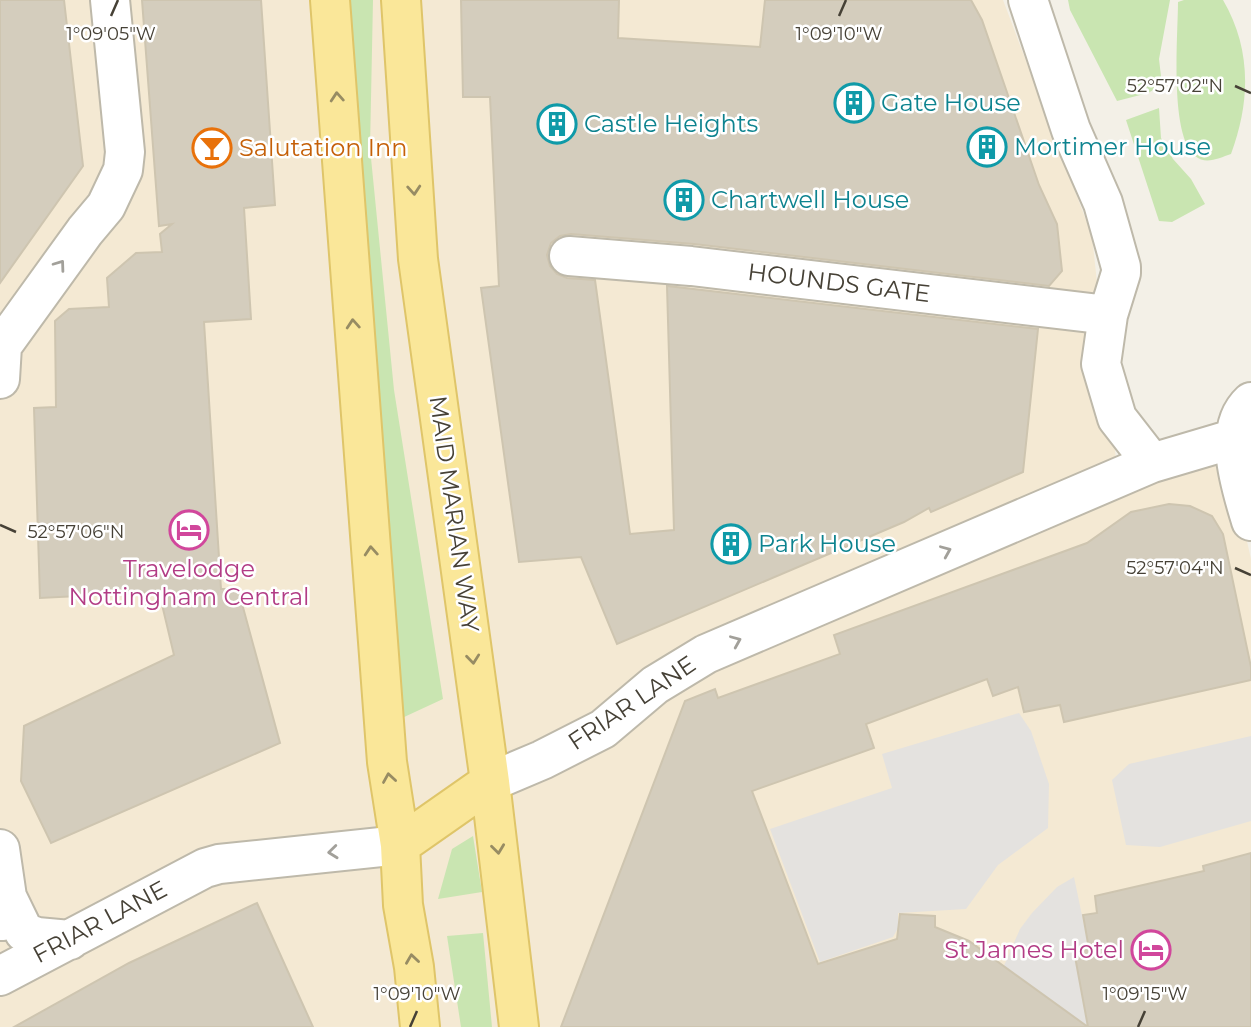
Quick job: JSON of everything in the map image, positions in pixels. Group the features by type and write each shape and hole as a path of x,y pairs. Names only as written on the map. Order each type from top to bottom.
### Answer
{"main road":[{"path":"330,0 387,762 400,845 403,905 414,967 420,1027"},
{"name":"MAID MARIAN WAY","path":"401,0 418,259 490,782 519,1027"},
{"name":"FRIAR LANE","path":"400,845 490,782"}],"street":[{"path":"0,379 2,346 10,315 106,206 123,170 125,152 110,0"},
{"path":"1028,0 1071,130 1103,203 1121,267 1108,315 1101,364 1117,418 1152,463"},
{"name":"HOUNDS GATE","path":"569,256 691,266 1108,315"},
{"path":"1240,422 1244,498 1251,521"},
{"name":"FRIAR LANE","path":"490,782 542,760 603,729 655,685 706,654 1152,463 1240,422"},
{"name":"FRIAR LANE","path":"0,976 205,868 219,864 400,845"},
{"path":"0,849 4,912 24,932 37,937 70,940"}],"shaded area":[{"path":"0,0 1003,0 1092,236 1118,478 1227,453 1251,559 1251,1027 0,1027"},
{"path":"1019,713 1031,731 1049,784 1048,828 998,865 966,909 898,913 898,928 893,937 820,962 770,829 892,788 882,754"},
{"path":"1251,736 1251,821 1160,847 1126,845 1112,780 1129,764"},
{"path":"1074,877 1089,949 1074,952 1082,993 1107,1027 896,1027 1003,968 1020,929 1032,913 1057,887"}],"green space":[{"path":"350,0 373,0 370,148 394,390 443,699 402,718 385,476 364,256"},
{"path":"1068,0 1170,0 1159,59 1162,85 1148,93 1117,101 1070,10"},
{"path":"1223,0 1239,37 1243,56 1245,94 1238,134 1231,154 1213,160 1195,156 1187,145 1181,128 1177,84 1178,2"},
{"path":"1159,108 1161,138 1173,159 1191,179 1205,204 1172,222 1159,221 1126,120"},
{"path":"473,836 482,892 438,899 452,849"},
{"path":"483,933 492,1027 461,1027 447,936"}],"building":[{"path":"0,0 64,0 83,166 0,283"},
{"path":"142,0 261,0 275,205 244,208 251,319 204,322 221,589 238,589 280,743 51,843 21,781 24,726 174,655 159,592 40,598 34,408 56,407 55,321 69,309 109,307 107,278 136,253 162,252 160,234 172,224 159,226"},
{"path":"461,0 619,0 618,38 760,47 765,0 971,0 982,20 1039,185 1057,224 1062,271 1049,286 694,244 571,234 560,236 551,243 547,255 550,266 557,274 567,278 595,280 630,534 674,530 667,286 1038,329 1023,472 931,512 929,508 904,522 617,644 581,557 519,562 481,288 499,286 490,97 463,97"},
{"path":"1169,504 1190,506 1212,516 1223,534 1251,667 1251,680 1064,722 1060,705 1024,712 1018,687 993,696 987,679 866,724 874,748 752,791 818,964 897,939 900,914 935,916 935,927 969,941 1088,1027 561,1027 685,701 715,689 718,698 840,654 834,635 1087,543 1131,512"},
{"name":"St James Hotel","path":"1251,853 1251,1027 1088,1027 1074,951 1089,949 1083,915 1097,913 1095,896 1204,871 1203,866"},
{"path":"257,903 313,1027 14,1027 129,963"}],"place":[{"name":"Gate House","path":"854,103"},
{"name":"Castle Heights","path":"557,124"},
{"name":"Mortimer House","path":"987,147"},
{"name":"Salutation Inn","path":"212,148"},
{"name":"Chartwell House","path":"684,200"},
{"name":"Travelodge Nottingham Central","path":"189,530"},
{"name":"Park House","path":"731,544"},
{"name":"St James Hotel","path":"1151,950"}]}
